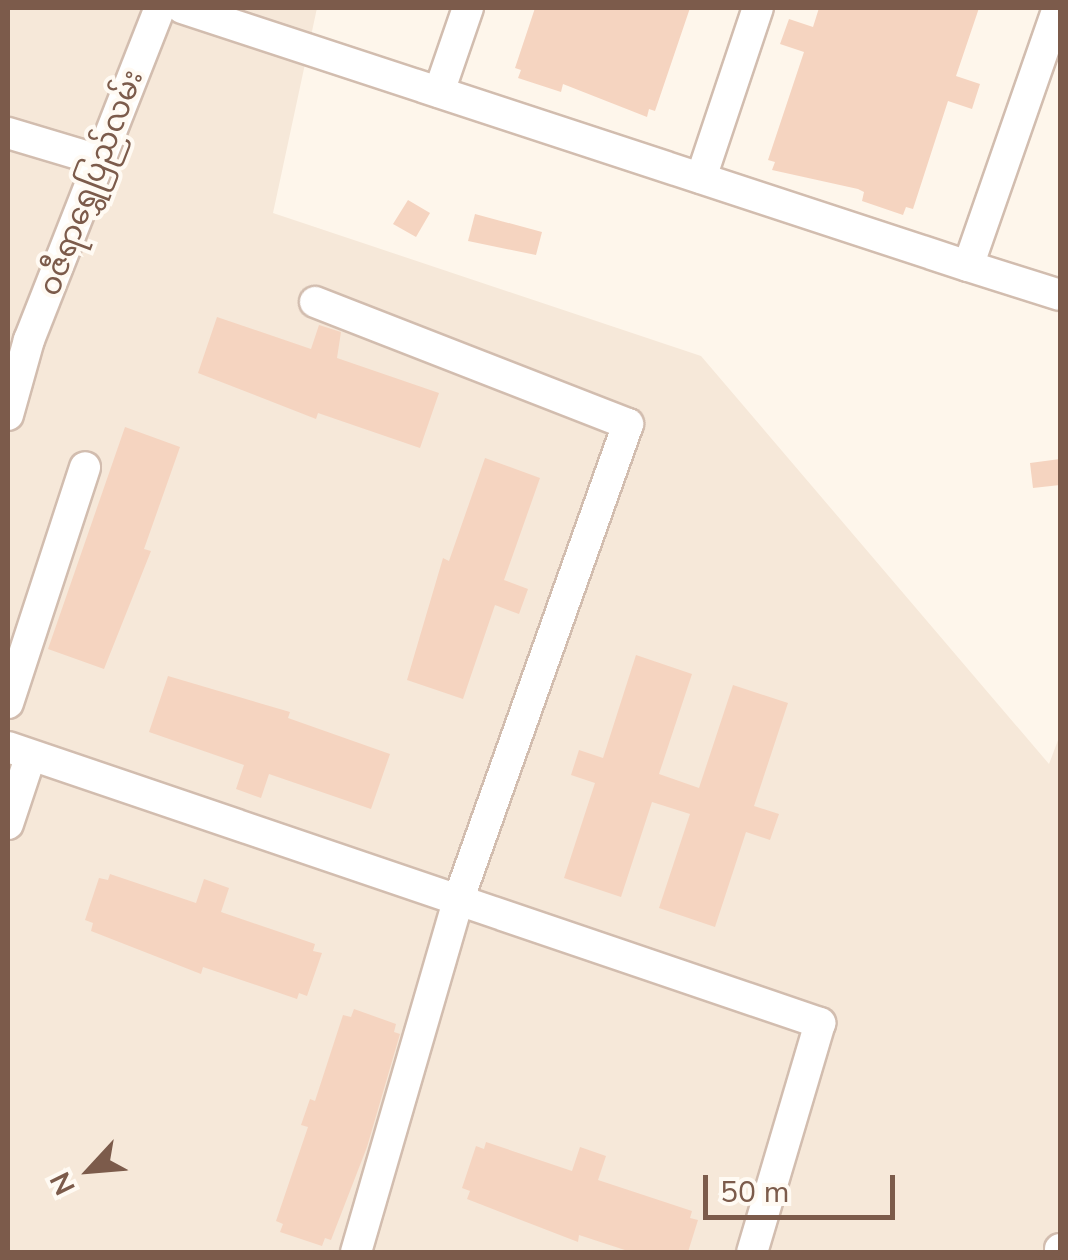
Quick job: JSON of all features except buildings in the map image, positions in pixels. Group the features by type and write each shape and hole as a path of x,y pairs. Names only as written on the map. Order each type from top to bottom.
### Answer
{"street":[{"name":"ဝဇီရာရွှေပြည်လမ်း","path":"8,415 30,340 160,8"},
{"path":"182,8 1060,295"},
{"path":"439,92 468,8"},
{"path":"702,178 758,8"},
{"path":"968,266 1058,8"},
{"path":"8,133 102,161"},
{"path":"315,302 628,424 458,901 356,1252"},
{"path":"8,703 85,467"},
{"path":"8,824 19,753 820,1023 752,1252"}],"shaded area":[{"path":"8,8 317,8 273,213 701,356 1049,764 1060,735 1060,1252 8,1252"}]}
